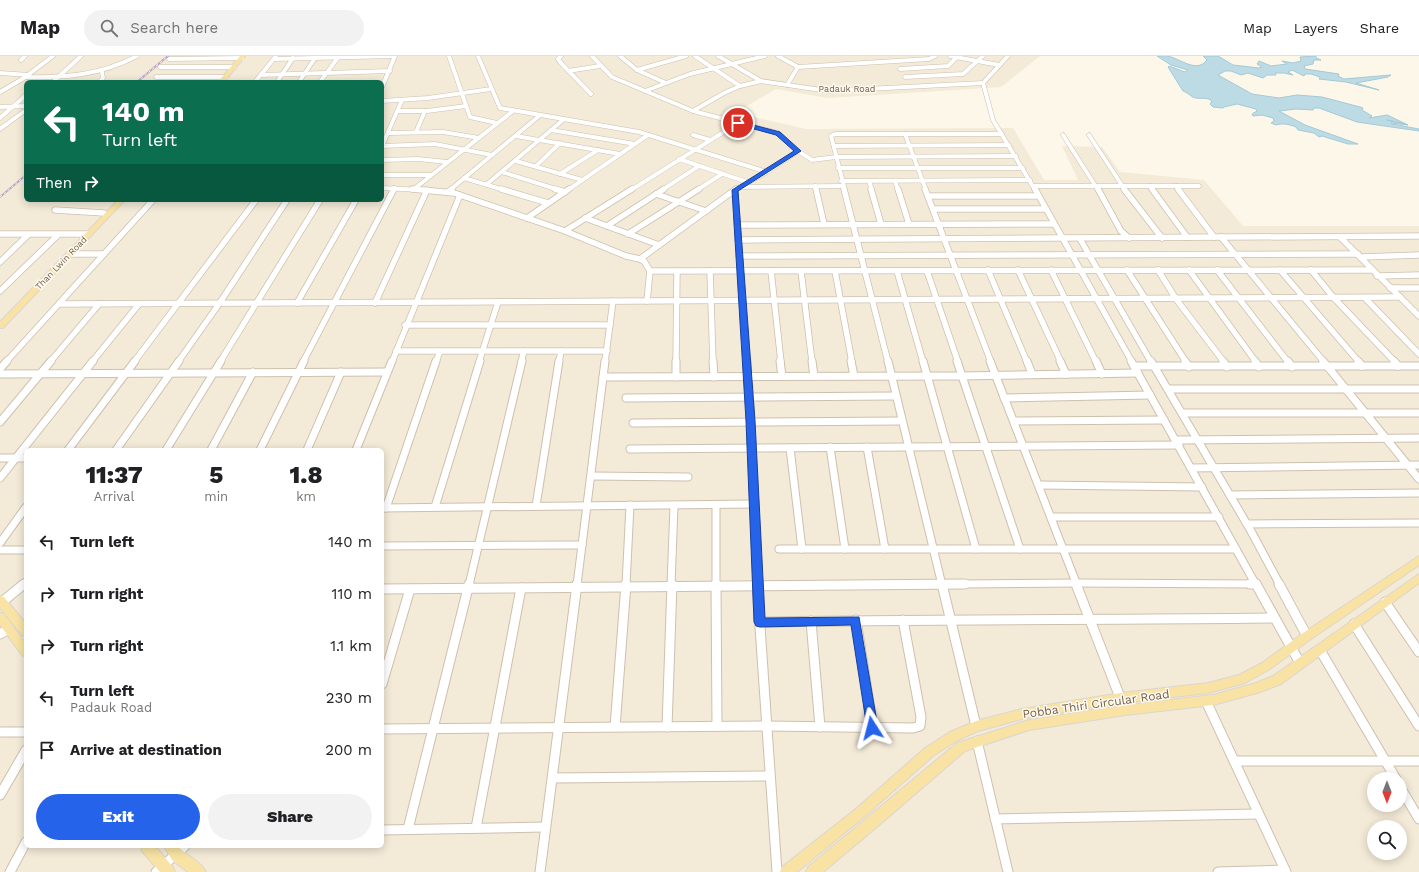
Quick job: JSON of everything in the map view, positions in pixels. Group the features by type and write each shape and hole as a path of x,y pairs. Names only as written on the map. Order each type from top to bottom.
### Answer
{"main road":[{"path":"226,79 248,56"},
{"path":"226,79 243,57"},
{"name":"Than Lwin Road","path":"0,326 69,254 114,202"},
{"name":"Than Lwin Road","path":"0,318 120,202"},
{"name":"Pobba Thiri Circular Road","path":"787,872 861,812 929,752 954,736 976,726 1022,714 1121,698 1208,688 1241,679 1266,666 1292,649 1307,636 1419,560"},
{"name":"Pobba Thiri Circular Road","path":"813,872 961,747 977,740 1029,725 1124,710 1206,701 1257,688 1277,680 1385,602 1418,581"},
{"path":"1,601 24,630"},
{"path":"0,617 5,632 24,650"},
{"path":"861,812 874,822"},
{"path":"148,848 164,871"},
{"path":"177,849 198,872"}],"street":[{"path":"21,60 25,56"},
{"path":"0,92 27,76 52,56"},
{"path":"56,78 81,56"},
{"path":"0,73 56,78 79,77 120,66 137,56"},
{"path":"257,80 275,57 315,58 395,56 384,83"},
{"path":"449,56 470,117 497,123"},
{"path":"478,56 491,90 500,108 648,135 767,172"},
{"path":"561,56 558,59 560,62 591,94"},
{"path":"592,56 593,60 612,77 693,111 778,133 798,151 812,160 836,157 1016,156"},
{"path":"620,56 637,70 666,83"},
{"path":"637,70 686,56"},
{"path":"695,56 740,86"},
{"path":"718,56 761,81"},
{"path":"645,91 690,74 766,56"},
{"path":"778,56 798,67 929,59 935,56"},
{"path":"891,56 912,87"},
{"path":"950,56 999,65"},
{"path":"905,77 960,75 978,62 983,56"},
{"path":"1008,56 983,83 993,120 1016,156 1300,663"},
{"path":"234,67 160,67 171,57 243,57"},
{"path":"212,80 223,67 229,57"},
{"path":"321,80 338,57"},
{"path":"900,69 948,66 957,57"},
{"path":"278,80 293,58"},
{"path":"300,80 315,58"},
{"path":"568,71 600,66"},
{"path":"787,85 798,67"},
{"path":"261,75 390,71"},
{"path":"102,72 104,78 102,80"},
{"path":"76,80 79,77"},
{"path":"156,77 214,77 226,79"},
{"name":"Padauk Road","path":"693,111 724,92 761,81 828,91 983,83"},
{"path":"384,100 402,100 491,90"},
{"path":"0,118 14,106 15,102 24,96"},
{"path":"384,142 402,100"},
{"path":"0,107 24,106"},
{"path":"398,111 425,111 466,106"},
{"path":"0,129 24,111"},
{"path":"416,132 425,111"},
{"path":"414,189 513,111"},
{"path":"448,192 539,116"},
{"path":"487,184 516,161 562,120"},
{"path":"565,231 738,123"},
{"path":"551,130 635,144"},
{"path":"388,133 443,132 479,138"},
{"path":"976,726 909,447 901,421 860,255 854,224 838,168 832,134 1002,134"},
{"path":"905,134 966,300 1077,583 1121,698 1124,710"},
{"path":"528,218 648,135"},
{"path":"693,135 710,140"},
{"path":"1063,135 1096,186 1121,231 1129,238"},
{"path":"1089,135 1122,186 1162,238"},
{"path":"516,136 620,154"},
{"path":"536,166 560,143"},
{"path":"384,146 434,144 492,155"},
{"path":"834,146 1009,145"},
{"path":"560,174 598,150"},
{"path":"640,259 740,186 767,172 798,151"},
{"path":"384,160 418,159 447,162"},
{"path":"679,159 747,182"},
{"path":"516,161 582,180"},
{"path":"607,226 699,166"},
{"path":"838,168 1022,168"},
{"path":"502,172 565,192"},
{"path":"628,234 722,174"},
{"path":"384,175 431,175"},
{"path":"464,178 548,203"},
{"path":"869,181 881,224"},
{"path":"740,186 815,186 869,181 1031,183 1096,186 1199,186"},
{"path":"895,181 909,224"},
{"path":"815,186 824,224"},
{"path":"1150,186 1187,237"},
{"path":"1176,186 1214,237"},
{"path":"384,188 427,190 460,195 565,231 626,256 640,259 644,261 650,271 647,301"},
{"path":"261,448 298,372 336,303 395,188"},
{"path":"375,303 427,190"},
{"path":"735,190 751,421 757,586 769,776 777,872"},
{"path":"656,194 706,211"},
{"path":"357,448 405,326 460,195"},
{"path":"928,196 1038,196"},
{"path":"0,369 151,202"},
{"path":"70,448 255,202"},
{"path":"117,448 169,373 220,304 286,202"},
{"path":"167,448 258,303 319,202"},
{"path":"297,303 355,202"},
{"path":"55,210 104,213"},
{"path":"933,210 1046,210"},
{"path":"585,218 658,245"},
{"path":"737,225 1054,224"},
{"path":"0,234 86,234"},
{"path":"0,291 58,234"},
{"path":"0,262 28,235"},
{"path":"738,240 1419,236"},
{"path":"1221,237 1419,478"},
{"path":"1340,237 1360,255 1371,270 1419,316"},
{"path":"1080,239 1247,524 1307,636"},
{"path":"69,254 104,254"},
{"path":"739,256 950,254 1419,255"},
{"path":"988,270 1032,374"},
{"path":"1018,270 1033,299 1066,374"},
{"path":"1051,270 1102,374"},
{"path":"1127,270 1189,367"},
{"path":"1158,270 1176,298 1227,367"},
{"path":"1188,270 1259,367"},
{"path":"1217,270 1292,367"},
{"path":"1280,270 1362,366"},
{"path":"1311,270 1334,298 1398,366"},
{"path":"650,271 1371,270"},
{"path":"676,377 677,271"},
{"path":"710,271 714,377"},
{"path":"771,271 782,376"},
{"path":"801,271 814,376"},
{"path":"835,271 854,376"},
{"path":"897,271 925,375 976,549"},
{"path":"927,271 1020,549"},
{"path":"1377,276 1419,276"},
{"path":"1390,288 1419,288"},
{"path":"59,304 1400,297"},
{"path":"1365,298 1419,354"},
{"path":"540,872 613,301"},
{"path":"435,507 498,302"},
{"path":"0,422 99,304"},
{"path":"0,478 139,304"},
{"path":"405,326 610,325"},
{"path":"396,351 607,351"},
{"path":"440,351 384,508 754,504"},
{"path":"408,829 488,507 524,351"},
{"path":"536,506 561,351"},
{"path":"1134,366 1419,366"},
{"path":"212,448 252,372"},
{"path":"308,448 341,372"},
{"path":"0,374 387,372"},
{"path":"603,377 962,376 1138,373"},
{"path":"1168,390 1419,388"},
{"path":"1004,398 1150,395"},
{"path":"626,398 895,396"},
{"path":"1182,414 1419,413"},
{"path":"1014,421 1164,420"},
{"path":"633,423 901,421"},
{"path":"630,449 830,447 986,448 1177,442 1198,440 1419,438"},
{"path":"830,447 845,549"},
{"path":"867,447 885,549"},
{"path":"790,448 802,549"},
{"path":"0,458 24,458"},
{"path":"1191,468 1419,465"},
{"path":"591,476 688,477"},
{"path":"1038,485 1202,487"},
{"path":"1230,495 1419,493"},
{"path":"615,727 626,587 630,505"},
{"path":"716,505 717,726"},
{"path":"667,727 674,506"},
{"path":"0,543 24,510"},
{"path":"1051,517 1219,517"},
{"path":"1247,524 1419,523"},
{"path":"384,546 582,545"},
{"path":"778,550 1236,549"},
{"path":"0,550 24,550"},
{"path":"384,589 1077,583 1256,584"},
{"path":"1,601 16,592 24,584"},
{"path":"384,677 410,588"},
{"path":"476,828 521,588"},
{"path":"16,592 24,592"},
{"path":"1385,602 1419,652"},
{"path":"760,622 950,618 1091,620 1274,618"},
{"path":"856,620 872,728"},
{"path":"384,729 558,729 717,726 913,728 920,726 921,722 903,620"},
{"path":"812,621 820,727"},
{"path":"1354,624 1419,726"},
{"path":"1320,650 1392,772"},
{"path":"1206,701 1285,871 1218,872"},
{"path":"0,732 24,732"},
{"path":"977,740 1008,872"},
{"path":"0,795 24,753"},
{"path":"1234,761 1419,761"},
{"path":"553,778 769,776"},
{"path":"1407,799 1419,819"},
{"path":"995,819 1258,814"},
{"path":"384,830 545,827"},
{"path":"10,872 24,846"},
{"path":"164,871 177,849"}],"shaded area":[{"path":"0,56 1040,56 1001,87 828,98 776,89 735,113 806,129 1013,128 1044,180 1078,180 1062,146 1102,147 1120,172 1204,180 1243,226 1419,226 1419,872 0,872"}],"water":[{"path":"1157,56 1172,57 1188,64 1198,66 1207,60 1203,56 1218,56 1233,65 1259,68 1262,67 1257,64 1259,61 1271,66 1287,64 1282,61 1293,63 1301,61 1300,57 1316,56 1316,58 1321,60 1314,60 1313,64 1304,66 1305,69 1339,74 1338,76 1344,79 1391,75 1388,77 1356,83 1379,90 1346,82 1319,79 1320,77 1311,74 1305,74 1304,76 1292,70 1288,72 1293,75 1275,73 1276,75 1267,75 1263,78 1248,73 1241,75 1231,71 1225,71 1218,75 1252,94 1279,98 1297,95 1322,97 1363,108 1362,110 1372,116 1369,118 1387,115 1406,124 1387,120 1408,125 1391,123 1392,124 1419,129 1419,131 1357,122 1319,108 1314,108 1313,110 1296,109 1279,111 1305,125 1358,144 1348,144 1322,136 1319,137 1314,133 1298,130 1296,127 1291,125 1276,125 1271,123 1274,121 1273,118 1262,115 1253,116 1252,114 1257,111 1256,109 1237,104 1223,108 1213,107 1210,104 1212,101 1195,98 1183,91 1168,67 1169,66 1185,72 1188,70 1171,65"}],"railway":[{"path":"139,80 168,56"},
{"path":"0,197 24,177"}],"route":[{"path":"738,123 778,133 798,151 784,159 767,172 743,184 735,190 751,421 751,448 760,622 856,620 872,728"}]}
